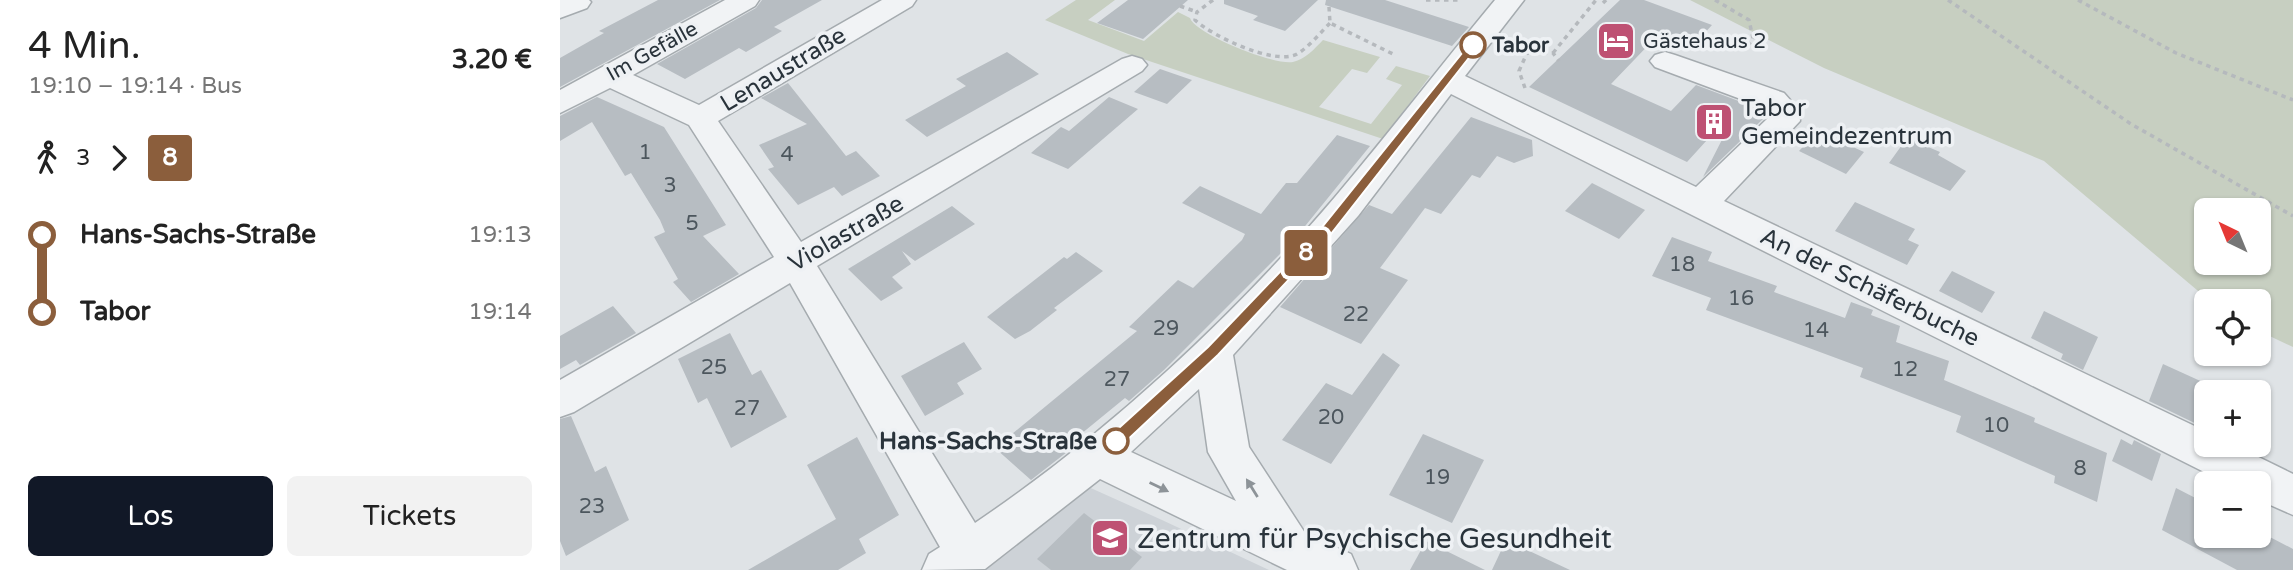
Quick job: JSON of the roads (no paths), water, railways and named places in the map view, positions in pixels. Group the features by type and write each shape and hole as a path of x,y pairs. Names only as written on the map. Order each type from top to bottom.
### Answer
{"street":[{"name":"Im Gefälle","path":"560,103 745,0"},
{"name":"Lenaustraße","path":"700,118 902,0"},
{"path":"957,562 1098,457 1213,351 1322,236 1510,0"},
{"path":"1665,61 1773,100 1783,110 1784,121 1700,204"},
{"name":"Violastraße","path":"560,400 1132,65"},
{"name":"Lenaustraße","path":"608,75 700,118 796,262 957,562"},
{"name":"An der Schäferbuche","path":"1446,79 2293,495"},
{"path":"1213,351 1229,452 1288,546"},
{"path":"1098,457 1335,570"}],"place":[{"name":"Gästehaus 2","path":"1616,41"},
{"name":"Tabor","path":"1473,45"},
{"name":"Tabor Gemeindezentrum","path":"1714,122"},
{"name":"Hans-Sachs-Straße","path":"1116,441"},
{"name":"Zentrum für Psychische Gesundheit","path":"1110,538"}]}
